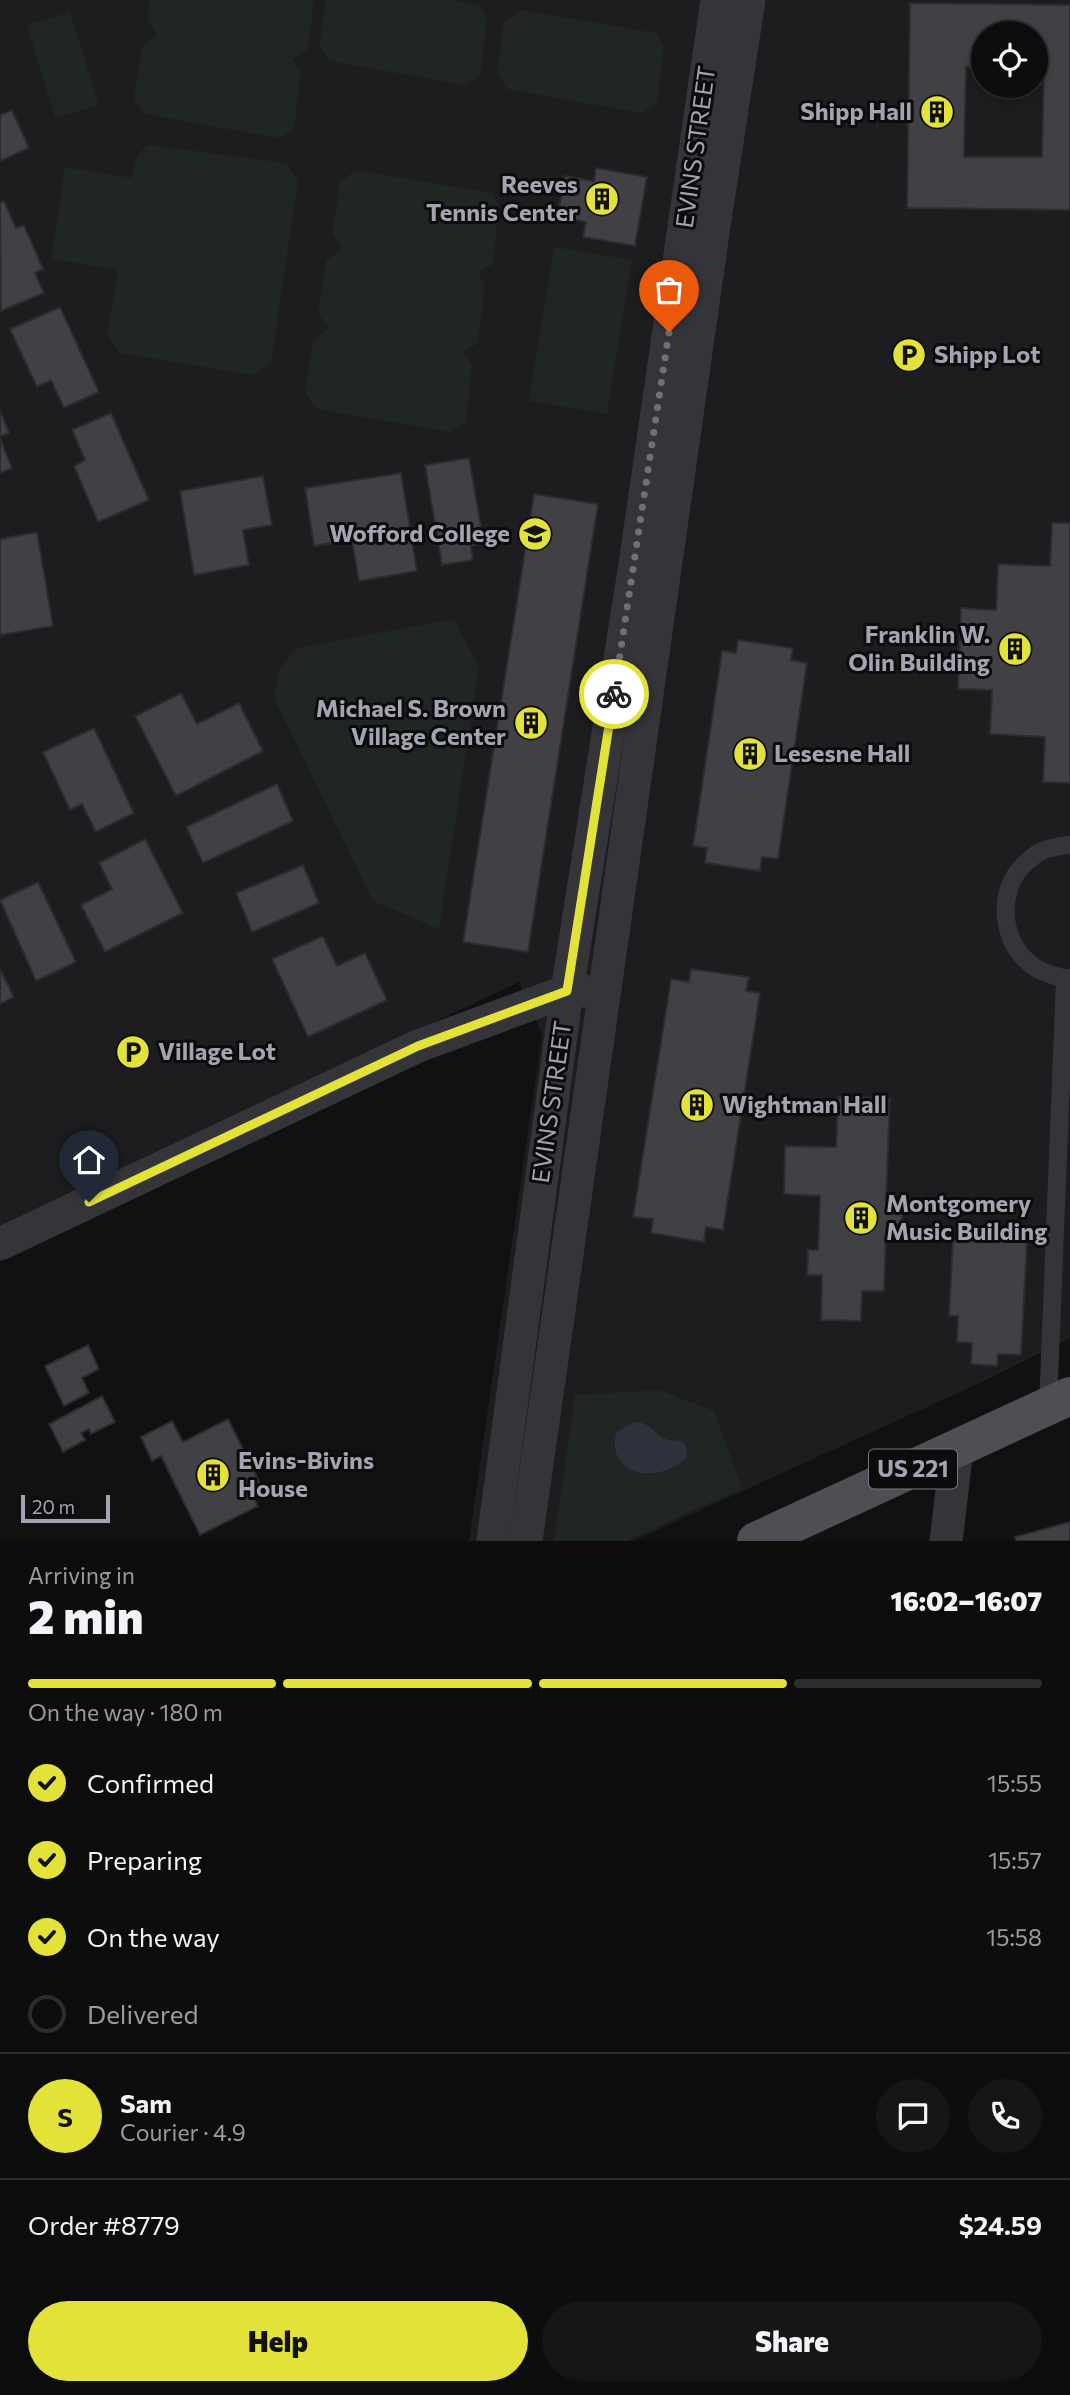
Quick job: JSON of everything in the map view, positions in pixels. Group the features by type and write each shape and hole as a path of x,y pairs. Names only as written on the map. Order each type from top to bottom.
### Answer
{"main road":[{"name":"US 221","path":"756,1541 1059,1402"}],"street":[{"name":"EVINS STREET","path":"492,1541 567,991 634,571 717,0"},
{"name":"EVINS STREET","path":"526,1541 716,213 749,0"},
{"path":"0,1244 418,1046 567,991 604,990"},
{"path":"946,1541 957,1449"}],"lane":[{"path":"1059,1402 1067,978 1040,971 1020,954 1007,931 1004,905 1013,879 1029,859 1052,846 1070,845"}],"shaded area":[{"name":"Wofford College","path":"0,0 1070,0 1070,1338 982,1382 633,1541 469,1541 542,1034 519,982 0,1227"},
{"path":"150,0 314,0 308,50 292,59 301,71 294,129 279,138 145,114 134,99 142,47 157,35 147,19"},
{"path":"326,0 450,0 479,5 487,18 480,76 464,85 330,61 319,46"},
{"path":"521,10 656,33 664,46 657,104 641,113 507,89 497,73 504,22"},
{"path":"70,12 99,105 55,118 27,25"},
{"path":"148,145 286,163 298,181 271,364 252,375 120,353 107,334 118,270 51,259 65,167 132,178 137,155"},
{"path":"356,170 492,193 499,206 493,264 478,272 485,285 478,343 463,352 472,365 466,423 450,432 316,409 305,393 313,341 328,328 318,313 326,261 342,249 332,234 340,182"},
{"path":"554,247 632,260 607,414 529,401"},
{"path":"454,619 479,667 439,929 373,901 274,698 279,670 296,648"},
{"path":"660,1390 714,1411 742,1488 625,1541 554,1541 575,1395"},
{"path":"633,1422 649,1426 664,1438 680,1441 686,1445 687,1457 664,1471 639,1472 628,1468 615,1449 616,1433"}],"building":[{"name":"Shipp Hall","path":"910,3 1070,5 1070,210 907,208"},
{"path":"12,110 29,148 0,161 0,115"},
{"name":"Reeves Tennis Center","path":"596,168 647,177 635,246 583,237 586,222 557,217 565,176 594,181"},
{"path":"4,201 16,228 24,225 43,269 35,273 44,293 1,311 0,203"},
{"path":"60,307 99,392 64,408 51,380 37,387 10,329"},
{"path":"0,410 9,433 0,436"},
{"path":"111,413 149,500 98,522 74,466 85,460 72,430"},
{"path":"0,438 12,468 0,473"},
{"path":"469,458 484,544 471,546 473,560 442,565 425,465"},
{"path":"401,473 417,571 359,581 352,540 314,546 305,488"},
{"path":"263,476 272,525 243,530 249,565 194,575 180,491"},
{"name":"Michael S. Brown Village Center","path":"534,494 598,504 528,952 463,942"},
{"name":"Franklin W. Olin Building","path":"1052,523 1070,523 1070,783 1043,782 1045,737 990,734 992,690 958,689 961,608 996,610 998,564 1050,566"},
{"path":"37,532 53,626 0,635 0,539"},
{"name":"Lesesne Hall","path":"738,640 793,648 791,660 807,663 778,859 762,857 760,871 705,863 707,848 693,846 722,651 736,653"},
{"path":"181,693 197,724 239,703 263,751 176,796 135,716"},
{"path":"94,728 134,813 96,832 82,804 70,810 43,752"},
{"path":"277,784 293,821 203,863 186,827"},
{"path":"145,839 183,913 105,952 81,905 112,889 99,863"},
{"path":"303,865 319,903 252,932 236,893"},
{"path":"38,882 76,962 36,981 0,900"},
{"path":"323,936 337,966 365,953 387,1000 308,1037 272,959"},
{"path":"0,969 14,997 0,1004"},
{"name":"Wightman Hall","path":"691,969 749,977 746,991 760,993 723,1230 706,1227 704,1242 651,1233 653,1219 633,1217 671,979 689,982"},
{"name":"Montgomery Music Building","path":"838,1097 890,1098 886,1199 903,1200 901,1235 886,1235 884,1291 862,1291 861,1321 821,1320 822,1275 807,1275 808,1250 818,1250 820,1196 784,1194 785,1146 836,1147"},
{"path":"953,1239 1027,1242 1021,1355 998,1354 997,1366 971,1364 972,1343 957,1342 958,1316 949,1316"},
{"path":"88,1345 99,1369 82,1378 89,1393 64,1406 45,1366"},
{"path":"102,1396 115,1422 91,1434 89,1429 81,1433 85,1440 63,1452 49,1424"},
{"name":"Evins-Bivins House","path":"228,1419 263,1489 252,1494 258,1506 200,1535 161,1456 152,1461 141,1437 172,1421 183,1442"},
{"path":"1070,1522 1070,1541 1016,1541 1015,1537"}],"way so far":[{"path":"614,694 669,332"}],"place":[{"name":"Shipp Hall","path":"937,112"},
{"name":"Reeves Tennis Center","path":"602,199"},
{"name":"Shipp Lot","path":"909,355"},
{"name":"Wofford College","path":"535,534"},
{"name":"Franklin W. Olin Building","path":"1015,649"},
{"name":"Michael S. Brown Village Center","path":"531,723"},
{"name":"Lesesne Hall","path":"750,754"},
{"name":"Village Lot","path":"133,1052"},
{"name":"Wightman Hall","path":"697,1105"},
{"name":"Montgomery Music Building","path":"861,1218"},
{"name":"Evins-Bivins House","path":"213,1475"}],"route":[{"path":"89,1202 418,1046 567,991 614,694"}]}
